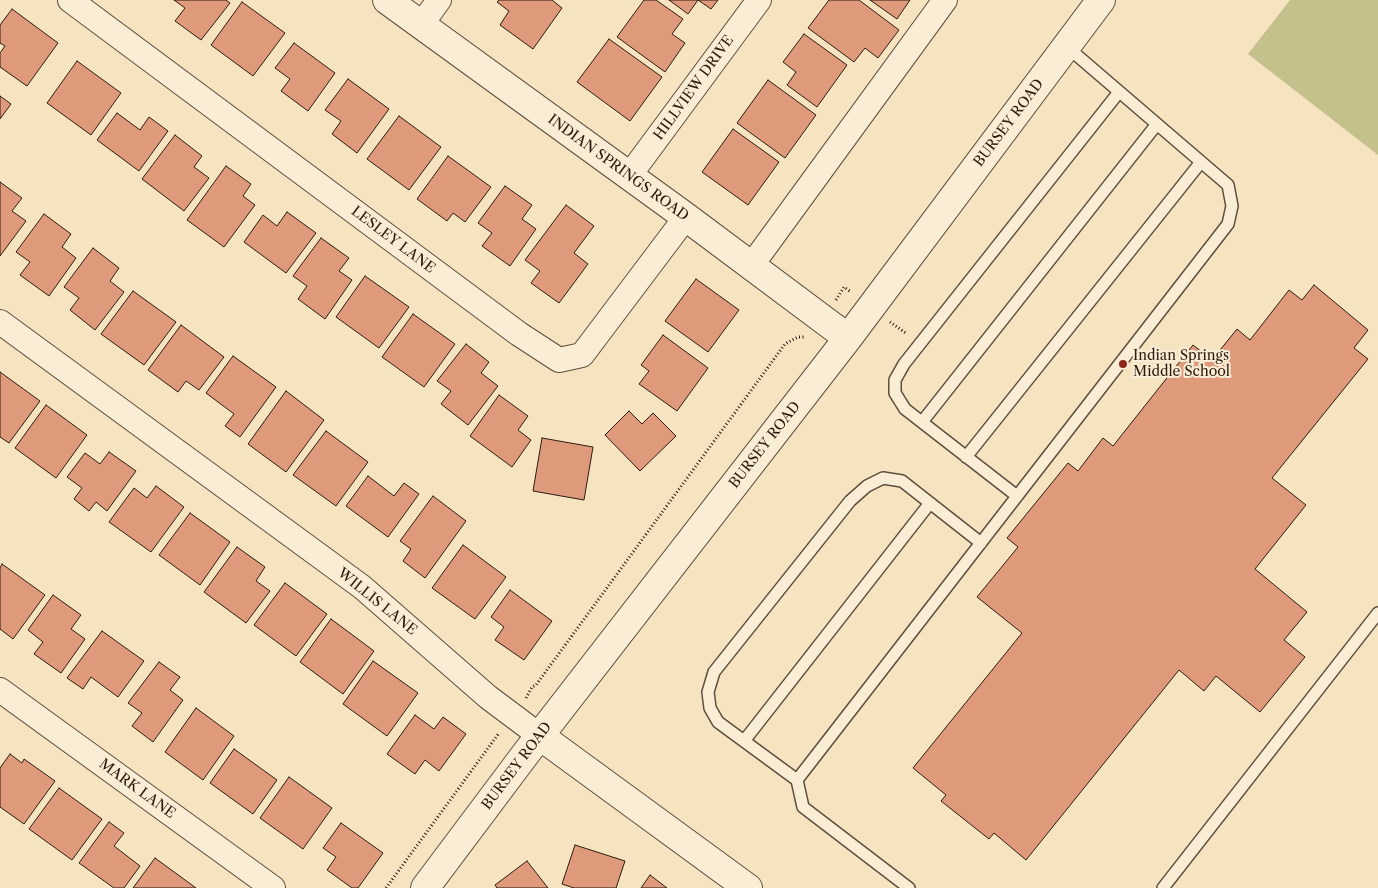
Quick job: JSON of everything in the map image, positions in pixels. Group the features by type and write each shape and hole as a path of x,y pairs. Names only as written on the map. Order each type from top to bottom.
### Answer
{"street":[{"name":"LESLEY LANE","path":"70,0 511,328 559,360 582,355 686,217"},
{"name":"INDIAN SPRINGS ROAD","path":"387,0 686,217 848,338"},
{"path":"421,25 440,0"},
{"name":"HILLVIEW DRIVE","path":"629,176 759,0"},
{"path":"751,266 946,0"},
{"name":"BURSEY ROAD","path":"425,888 540,736 848,338 1100,0"},
{"name":"WILLIS LANE","path":"0,322 362,587 488,697 748,888"},
{"name":"MARK LANE","path":"0,690 273,888"}],"lane":[{"path":"797,780 1228,224 1232,206 1228,185 1066,46"},
{"path":"1017,496 905,409 895,393 896,380 904,364 1119,92"},
{"path":"922,422 1157,124"},
{"path":"966,457 1201,162"},
{"path":"909,888 803,807 797,780 718,722 710,708 708,692 714,672 850,501 866,486 883,478 902,481 981,543"},
{"path":"744,741 930,503"},
{"path":"1163,888 1378,613"}],"path":[{"path":"386,888 785,344 798,337 810,337 844,287 920,344"}],"shaded area":[{"path":"1290,0 1378,0 1378,155 1248,54"}],"building":[{"path":"174,0 226,0 230,3 201,40 175,21 185,8"},
{"path":"499,0 552,0 562,8 533,49 500,25 509,11 497,2"},
{"path":"644,0 656,0 683,19 672,34 685,43 665,72 617,37"},
{"path":"669,0 698,0 688,14"},
{"path":"698,0 718,0 711,9"},
{"path":"829,0 859,0 899,30 878,58 865,48 854,62 808,28"},
{"path":"870,0 910,0 897,19"},
{"path":"242,2 285,33 253,76 211,45"},
{"path":"12,9 58,43 27,86 0,67 0,53 5,46 0,43 0,25"},
{"path":"804,34 847,65 817,107 787,85 796,72 783,62"},
{"path":"609,39 662,77 630,121 577,82"},
{"path":"294,43 335,73 308,111 281,91 290,79 275,68"},
{"path":"77,61 121,93 91,135 47,103"},
{"path":"348,79 389,109 357,153 332,134 341,121 325,110"},
{"path":"768,80 816,115 785,158 737,123"},
{"path":"0,96 11,104 0,119"},
{"path":"117,113 140,130 149,117 168,131 139,171 97,140"},
{"path":"399,116 441,147 409,190 367,159"},
{"path":"733,129 779,162 748,205 702,172"},
{"path":"175,135 202,156 194,167 209,178 184,211 142,179"},
{"path":"448,156 491,187 465,222 453,213 447,221 417,199"},
{"path":"226,166 251,184 243,196 255,205 224,247 187,220"},
{"path":"0,182 22,198 12,211 26,221 0,256"},
{"path":"505,186 532,205 522,219 536,229 510,266 482,246 492,233 478,223"},
{"path":"566,205 594,226 574,253 588,264 559,303 531,283 540,271 525,260"},
{"path":"287,212 316,233 286,273 244,242 263,215 277,226"},
{"path":"44,214 71,234 62,247 76,258 49,296 20,275 30,262 16,252"},
{"path":"321,238 349,258 339,271 352,280 325,319 298,299 307,286 293,276"},
{"path":"93,248 119,268 110,281 124,292 95,330 70,310 79,298 64,287"},
{"path":"365,276 409,307 379,348 336,317"},
{"path":"696,279 739,310 708,352 665,321"},
{"path":"1314,285 1368,330 1354,348 1368,359 1272,478 1306,505 1255,569 1307,612 1284,640 1305,657 1260,712 1216,676 1204,691 1179,670 1026,860 994,833 989,839 941,801 946,795 913,768 1022,633 977,597 1018,547 1007,538 1068,463 1078,471 1103,438 1113,446 1193,345 1212,360 1237,329 1250,340 1289,290 1302,300"},
{"path":"133,291 176,322 144,365 101,334"},
{"path":"413,314 455,344 424,387 382,357"},
{"path":"181,325 224,357 199,390 186,381 178,392 148,370"},
{"path":"663,335 708,368 677,411 639,384 649,371 641,365"},
{"path":"466,344 489,362 481,373 498,386 468,425 441,404 451,391 437,381"},
{"path":"233,356 276,387 240,437 225,426 234,414 206,393"},
{"path":"0,372 40,401 9,443 0,437"},
{"path":"286,391 324,420 286,472 248,444"},
{"path":"499,395 528,416 518,430 531,440 512,467 470,436"},
{"path":"46,405 87,435 56,478 15,448"},
{"path":"629,411 642,424 653,413 676,436 640,471 605,435"},
{"path":"326,431 368,462 336,506 293,475"},
{"path":"542,438 593,447 584,500 533,491"},
{"path":"109,452 136,471 107,511 96,502 89,511 74,499 82,488 67,477 85,453 100,464"},
{"path":"368,476 394,496 404,483 419,494 388,537 346,506"},
{"path":"156,486 184,507 151,552 109,522 134,488 147,498"},
{"path":"433,496 466,521 425,578 403,561 411,549 400,541"},
{"path":"190,513 230,542 200,585 159,555"},
{"path":"463,545 506,577 475,619 432,588"},
{"path":"237,547 265,567 256,581 270,591 246,623 204,592"},
{"path":"2,564 45,595 13,639 0,629 0,568"},
{"path":"285,583 327,614 296,656 254,625"},
{"path":"510,590 552,621 524,660 495,640 504,627 491,617"},
{"path":"53,595 81,615 71,629 85,639 61,673 34,654 43,642 28,630"},
{"path":"331,619 374,651 343,694 300,662"},
{"path":"102,631 144,661 118,697 91,677 83,689 67,678"},
{"path":"373,661 418,693 387,736 343,704"},
{"path":"159,662 180,677 170,690 183,700 153,742 132,726 142,713 128,703"},
{"path":"196,708 234,736 203,780 165,752"},
{"path":"415,715 434,729 443,717 466,734 439,771 425,760 415,774 387,754"},
{"path":"234,749 277,780 253,814 210,783"},
{"path":"10,754 22,763 24,759 55,781 24,824 0,807 0,768"},
{"path":"289,777 332,808 303,849 260,818"},
{"path":"59,788 102,819 72,860 29,829"},
{"path":"109,822 124,833 114,846 140,866 124,888 114,888 79,863"},
{"path":"341,823 383,853 358,888 352,888 327,870 336,857 323,848"},
{"path":"575,845 625,861 616,888 574,888 562,884"},
{"path":"155,858 196,888 133,888"},
{"path":"527,861 548,888 497,888 495,885"},
{"path":"650,875 667,888 641,888"}],"place":[{"name":"Indian Springs Middle School","path":"1123,364"}]}
